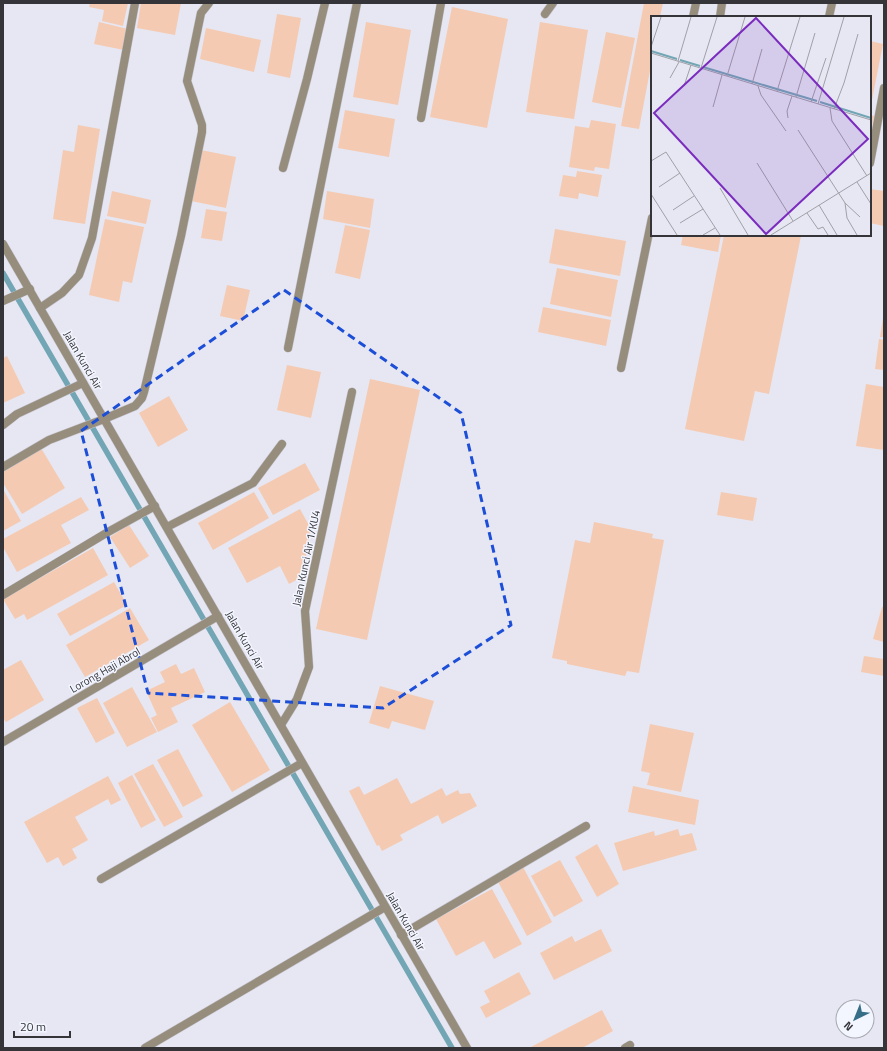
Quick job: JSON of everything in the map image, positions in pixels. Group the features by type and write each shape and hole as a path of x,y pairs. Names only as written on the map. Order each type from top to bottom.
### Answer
{"street":[{"path":"40,308 62,293 79,275 92,238 135,3"},
{"path":"3,467 49,440 135,406 142,398 181,236 202,132 202,125 186,81 201,13 209,3"},
{"path":"283,168 307,79 325,3"},
{"path":"288,348 358,3"},
{"path":"421,118 442,3"},
{"path":"545,14 553,3"},
{"path":"693,16 696,3"},
{"path":"720,16 722,3"},
{"path":"829,16 832,3"},
{"path":"871,158 884,88"},
{"path":"621,368 651,223"},
{"name":"Jalan Kunci Air","path":"3,244 26,291 40,308 80,384 152,508 167,527 215,618 281,725 300,765 467,1048"},
{"path":"6,300 26,291"},
{"path":"3,425 17,414 80,384"},
{"name":"Jalan Kunci Air 1/KU4","path":"281,725 297,699 309,667 305,612 352,392"},
{"path":"167,527 253,483 282,444"},
{"path":"3,595 108,532 152,508"},
{"name":"Lorong Haji Abrol","path":"3,742 215,618"},
{"path":"101,879 300,765"},
{"path":"401,935 586,826"},
{"path":"145,1048 383,908"}],"highlighted area":[{"path":"284,290 461,413 511,625 383,708 148,693 81,431"}],"building":[{"path":"90,3 128,3 123,26 102,21 104,10 89,7"},
{"path":"141,3 181,3 175,35 137,28"},
{"path":"644,3 663,3 660,16 651,16 651,65 639,129 621,126"},
{"path":"452,7 508,19 487,128 430,117"},
{"path":"277,14 301,18 290,78 267,73"},
{"path":"99,22 128,29 124,50 94,44"},
{"path":"366,22 411,30 398,105 353,97"},
{"path":"540,22 588,30 574,119 526,112"},
{"path":"206,28 261,40 254,72 200,59"},
{"path":"606,32 635,38 621,108 592,102"},
{"path":"871,41 883,44 871,105"},
{"path":"345,110 395,119 389,157 338,148"},
{"path":"871,115 874,116 871,133"},
{"path":"591,120 616,124 609,169 595,167 594,171 569,167 575,126 589,128"},
{"path":"78,125 100,129 85,224 53,219 63,150 74,152"},
{"path":"201,150 236,157 226,208 191,201"},
{"path":"577,171 602,175 598,197 579,193 578,199 559,196 563,175 576,177"},
{"path":"871,189 884,191 884,226 871,223"},
{"path":"112,191 151,200 146,224 107,216"},
{"path":"327,191 374,199 370,228 323,219"},
{"path":"206,209 227,212 222,241 201,238"},
{"path":"105,219 144,227 132,283 123,281 119,302 89,295"},
{"path":"345,225 370,230 360,279 335,273"},
{"path":"555,229 626,241 620,276 549,263"},
{"path":"683,236 721,236 718,252 681,245"},
{"path":"724,236 801,236 769,394 755,391 744,441 685,429"},
{"path":"557,268 618,280 611,317 550,304"},
{"path":"227,285 250,290 243,321 220,316"},
{"path":"543,307 611,320 606,346 538,332"},
{"path":"883,318 884,337 880,337"},
{"path":"879,339 884,340 884,370 875,369"},
{"path":"7,356 25,393 3,403 3,358"},
{"path":"287,365 321,372 311,418 277,410"},
{"path":"370,379 420,390 367,640 316,629"},
{"path":"866,384 884,387 884,450 856,446"},
{"path":"169,396 188,430 158,447 139,413"},
{"path":"41,448 65,488 22,514 3,483 3,470"},
{"path":"305,463 320,490 273,515 258,488"},
{"path":"3,489 21,521 3,531"},
{"path":"254,492 269,518 213,550 198,523"},
{"path":"721,492 757,498 753,521 717,515"},
{"path":"81,497 89,510 61,525 71,543 17,572 3,547 3,539"},
{"path":"300,509 311,529 302,577 289,584 280,566 247,583 228,548"},
{"path":"594,522 653,534 652,538 664,540 639,673 627,671 625,676 567,664 567,661 552,658 575,540 590,543"},
{"path":"129,525 149,556 130,568 110,537"},
{"path":"93,548 108,575 27,620 24,614 15,619 3,599"},
{"path":"114,582 127,605 70,636 57,614"},
{"path":"882,607 884,607 884,642 873,639"},
{"path":"130,608 149,640 85,677 66,645"},
{"path":"864,656 884,659 884,676 861,672"},
{"path":"21,660 44,700 6,722 3,718 3,670"},
{"path":"176,664 181,674 194,668 205,692 171,708 178,722 158,732 151,718 157,715 146,691 165,682 160,672"},
{"path":"380,686 434,701 425,730 392,721 389,729 369,723"},
{"path":"132,687 157,732 127,747 103,703"},
{"path":"97,698 115,733 96,743 77,708"},
{"path":"230,702 270,770 232,792 192,725"},
{"path":"650,724 694,733 681,792 647,785 650,773 641,771"},
{"path":"178,749 203,796 183,807 157,760"},
{"path":"153,764 183,817 164,827 134,774"},
{"path":"132,775 156,820 141,828 118,783"},
{"path":"108,776 121,800 111,805 108,799 75,817 88,840 72,849 77,858 63,866 58,857 47,863 24,822"},
{"path":"397,778 411,804 442,788 446,796 458,790 460,794 470,793 477,806 442,824 438,815 400,835 403,840 382,851 379,845 377,846 349,791 359,786 364,795"},
{"path":"633,786 699,800 695,825 628,812"},
{"path":"678,829 680,836 692,833 697,850 623,871 614,843 654,831 655,836"},
{"path":"597,844 619,884 597,897 575,857"},
{"path":"560,860 583,901 554,917 531,876"},
{"path":"523,867 552,922 527,936 497,880"},
{"path":"492,889 522,944 494,959 484,941 456,956 436,919"},
{"path":"601,929 612,951 554,980 540,953 572,936 575,942"},
{"path":"519,972 531,994 486,1018 480,1007 490,1002 484,991"},
{"path":"602,1010 613,1031 584,1047 585,1048 529,1048"}],"waterway":[{"path":"3,273 452,1048"}]}
